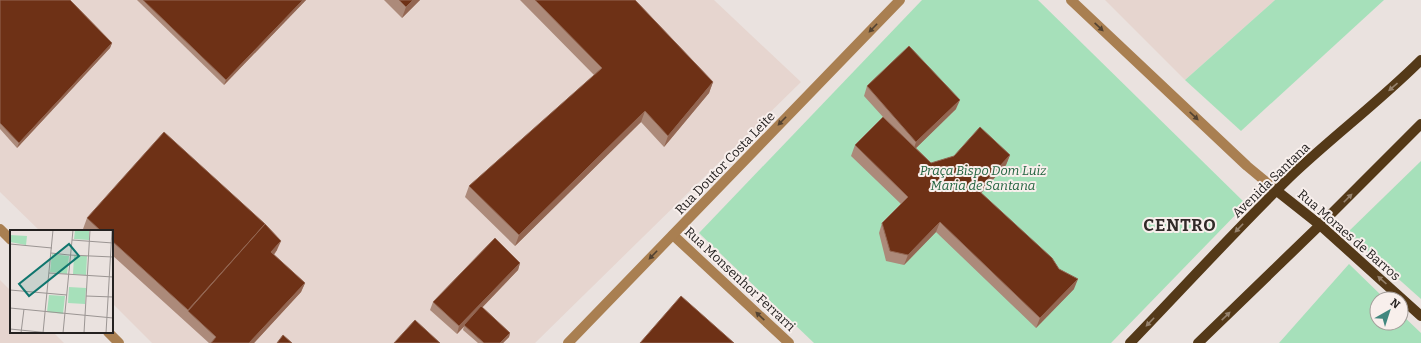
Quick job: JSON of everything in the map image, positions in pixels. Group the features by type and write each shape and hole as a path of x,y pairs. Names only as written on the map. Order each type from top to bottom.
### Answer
{"main road":[{"name":"Avenida Santana","path":"1130,343 1258,208 1290,177 1397,84 1421,60"},
{"path":"1198,343 1320,225 1421,124"},
{"name":"Rua Moraes de Barros","path":"1277,191 1320,225 1421,316"}],"street":[{"name":"Rua Doutor Costa Leite","path":"568,343 900,0"},
{"path":"1071,0 1247,166 1277,191"},
{"path":"0,229 10,239"},
{"name":"Rua Monsenhor Ferrarri","path":"673,235 789,343"},
{"path":"109,333 119,343"}],"shaded area":[{"path":"0,0 714,0 801,82 535,343 152,343 113,304 113,230 39,230 0,192"},
{"path":"1105,0 1275,0 1185,80"},
{"path":"0,280 10,290 10,333 54,333 64,343 0,343"}],"green space":[{"name":"Praça Bispo Dom Luiz Maria de Santana","path":"922,0 1038,0 1246,204 1111,343 814,343 699,233"},
{"path":"1275,0 1384,0 1241,131 1185,80"},
{"path":"1421,161 1421,299 1347,233"},
{"path":"1349,264 1377,291 1369,291 1369,331 1409,331 1409,322 1421,333 1421,343 1279,343"}],"building":[{"path":"0,0 70,0 112,43 19,143 0,123"},
{"path":"143,0 303,0 226,80"},
{"path":"399,0 413,0 406,7"},
{"path":"535,0 635,0 713,82 668,136 645,111 519,235 469,186 602,68"},
{"path":"909,46 960,100 916,142 867,86"},
{"path":"883,117 931,163 954,156 980,127 1010,155 978,190 1052,258 1059,269 1078,279 1040,318 940,222 908,255 890,251 882,223 908,197 855,145"},
{"path":"164,132 265,224 188,310 113,242 113,230 100,230 87,218"},
{"path":"265,224 281,241 271,252 305,283 249,343 211,343 216,337 188,311"},
{"path":"495,238 520,263 459,326 433,302"},
{"path":"681,296 734,343 640,343"},
{"path":"481,306 510,333 500,343 484,343 464,325"},
{"path":"415,320 440,343 394,343"},
{"path":"283,335 292,343 277,343"}],"district":[{"name":"CENTRO","path":"1180,225"}]}
